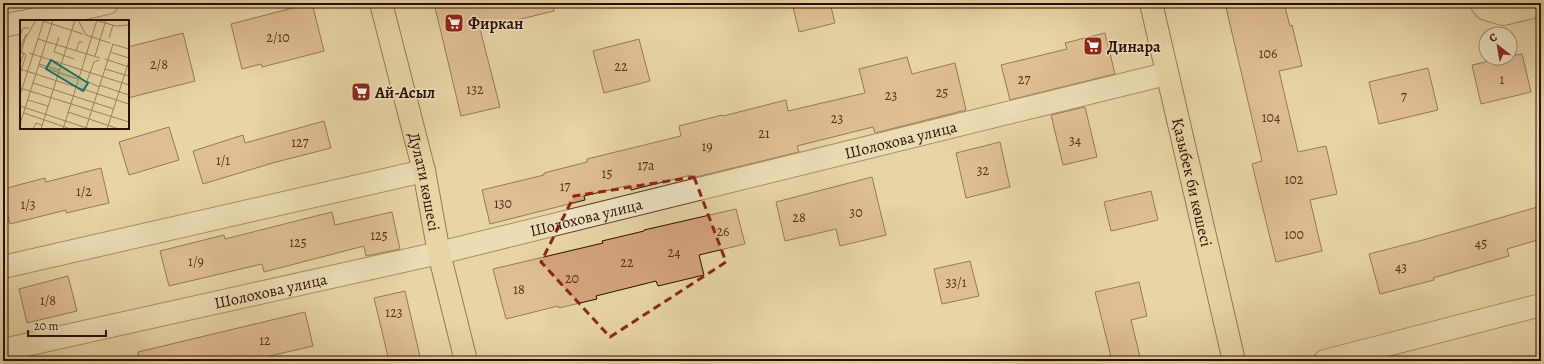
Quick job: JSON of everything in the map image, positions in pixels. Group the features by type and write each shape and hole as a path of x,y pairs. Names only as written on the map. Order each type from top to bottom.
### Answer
{"main road":[{"name":"Дулати көшесі","path":"381,3 424,171 439,253 466,361"},
{"name":"Қазыбек би көшесі","path":"1151,3 1166,74 1234,361"}],"street":[{"path":"31,20 107,3"},
{"path":"1481,3 1486,9 1504,14 1541,5"},
{"path":"3,26 20,22"},
{"name":"Шолохова улица","path":"3,350 439,253 1166,74"},
{"path":"3,266 424,171"},
{"path":"1324,361 1541,305"}],"highlighted area":[{"path":"694,177 726,262 610,337 541,262 574,196"}],"building":[{"path":"312,3 324,51 262,67 261,64 242,69 231,24"},
{"path":"434,3 553,3 554,11 480,29 500,107 461,116"},
{"path":"792,3 830,3 835,23 799,32"},
{"path":"1225,3 1284,3 1290,26 1292,25 1302,66 1279,71 1298,152 1326,146 1337,194 1310,200 1322,251 1276,262 1252,164 1262,161"},
{"path":"183,33 195,81 129,98 129,47"},
{"path":"1105,33 1115,74 1010,100 1001,65 1067,49 1065,43"},
{"path":"639,39 650,81 604,93 593,51"},
{"path":"1522,54 1531,92 1481,104 1472,65 1478,64 1478,66 1518,66 1518,55"},
{"path":"907,57 912,74 955,63 966,110 875,133 873,127 797,146 799,152 692,178 691,175 631,190 630,185 584,196 585,200 490,224 482,190 544,175 544,173 587,162 587,159 681,136 679,126 722,115 723,116 786,100 788,111 865,93 859,69"},
{"path":"1428,68 1438,110 1379,124 1369,82"},
{"path":"1085,107 1097,157 1063,165 1051,115"},
{"path":"324,121 331,148 276,162 203,184 193,151 243,135 245,143"},
{"path":"169,127 179,160 129,175 119,142"},
{"path":"1000,142 1010,187 966,198 956,153"},
{"path":"101,168 109,203 66,213 66,210 10,224 3,189 45,178 46,182"},
{"path":"872,177 886,235 840,246 836,229 785,241 776,202"},
{"path":"1151,191 1158,220 1111,231 1104,202"},
{"path":"1541,206 1541,239 1507,249 1509,256 1433,278 1434,280 1380,294 1369,254"},
{"path":"736,209 745,244 699,255 704,275 658,286 656,281 596,296 597,299 559,308 558,306 506,319 493,269 603,243 602,241 644,230"},
{"path":"332,212 335,225 392,212 400,249 366,256 364,246 264,272 262,264 169,286 160,251 224,235 225,239"},
{"path":"970,261 979,296 942,304 934,269"},
{"path":"68,276 77,311 27,323 19,289"},
{"path":"1139,282 1147,316 1131,320 1141,361 1112,361 1095,292"},
{"path":"405,291 421,361 389,361 374,298"},
{"path":"305,312 313,346 248,361 139,361 138,352"}],"place":[{"name":"Фиркан","path":"454,23"},
{"name":"Динара","path":"1093,46"},
{"name":"Ай-Асыл","path":"361,92"}]}
